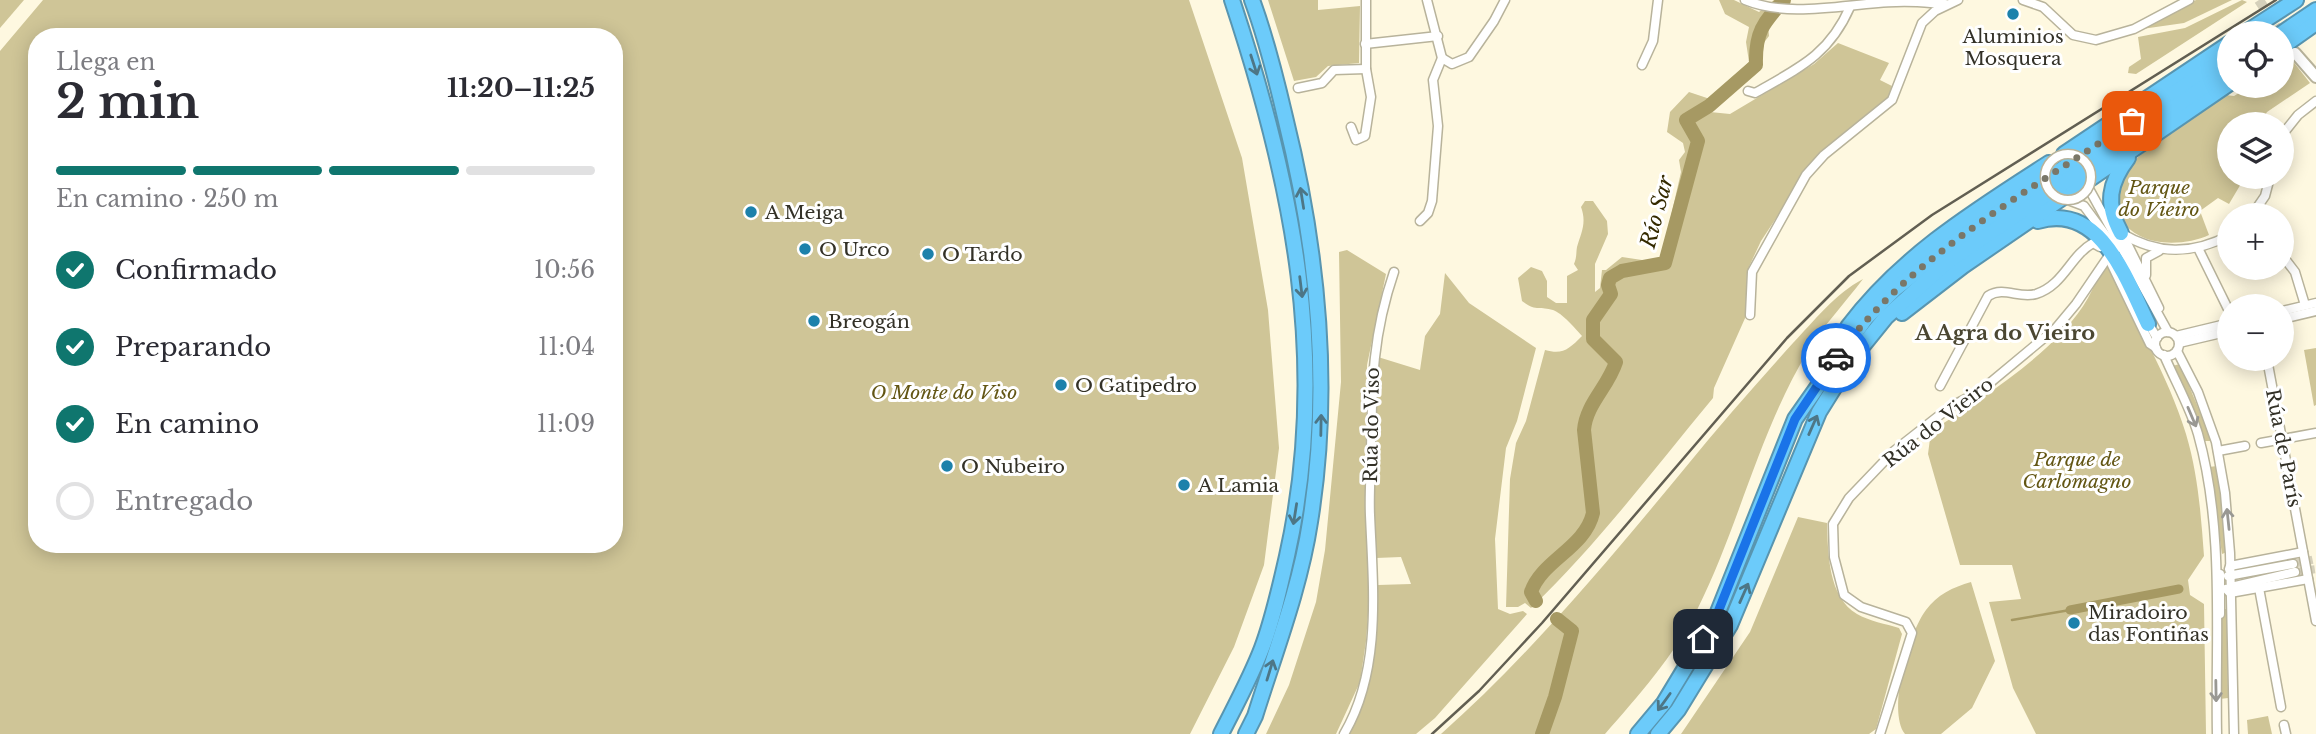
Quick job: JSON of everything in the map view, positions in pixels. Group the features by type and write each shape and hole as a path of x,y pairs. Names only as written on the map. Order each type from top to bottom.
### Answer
{"highway":[{"path":"1221,734 1262,648 1279,590 1295,520 1307,404 1303,300 1287,200 1263,92 1232,0"},
{"path":"1246,734 1255,716 1295,594 1310,524 1320,450 1321,417 1317,297 1298,169 1253,0"},
{"path":"2264,21 2296,0"},
{"path":"2279,21 2310,0"},
{"path":"2294,25 2316,10"},
{"path":"2294,45 2316,23"},
{"path":"2064,154 2217,52"},
{"path":"1795,419 1852,337 1895,289 1957,240 2217,64"},
{"path":"1658,734 1678,710 1730,625 1819,412 1852,359 1885,317 1946,262 2217,78"},
{"path":"1852,359 1908,307 2217,92"},
{"path":"2117,238 2109,199 2111,185 2134,149"},
{"path":"1638,734 1664,703 1716,617 1808,387 1863,306 1897,270 1986,204 2049,163"},
{"path":"2023,225 2054,216 2076,219 2090,227 2117,263 2151,325"}],"street":[{"path":"1351,127 1356,140 1365,136 1371,97 1366,69 1366,0"},
{"path":"1420,221 1428,214 1432,201 1438,126 1433,80 1442,58 1427,0"},
{"path":"1442,58 1452,64 1469,57 1494,22 1504,0"},
{"path":"1642,65 1653,41 1658,0"},
{"path":"1745,0 1759,5 1793,7 1850,7 1896,2 1948,4"},
{"path":"1750,315 1752,272 1806,176 1824,155 1892,100 1922,23 1958,0"},
{"path":"2024,0 2043,7 2073,36 2096,40 2134,29 2189,0"},
{"path":"1748,91 1755,93 1814,59 1831,43 1850,7"},
{"path":"1365,44 1438,36"},
{"path":"2294,55 2316,77"},
{"path":"1298,89 1322,83 1334,71 1366,69"},
{"path":"2294,119 2316,101"},
{"path":"2151,325 2117,238 2084,206 2049,191 2045,177 2049,163 2064,154 2078,156 2088,166 2088,187 2117,238 2147,278 2157,300 2150,344 2164,355 2197,431 2212,517 2217,734"},
{"path":"2068,200 2080,196 2088,187"},
{"path":"2117,238 2162,250 2198,248 2217,240"},
{"path":"2117,238 2157,338 2156,348"},
{"path":"1940,386 1988,296 2002,291 2026,296 2041,292 2067,272 2080,253 2094,243 2108,257 2151,325 2175,341 2198,392 2218,451 2225,493 2234,734"},
{"path":"2198,248 2221,294"},
{"path":"2147,278 2146,258 2162,250"},
{"name":"Rúa do Vieiro","path":"1880,734 1912,633 1906,622 1861,607 1844,595 1834,556 1833,524 1849,498 1894,451 1951,407 1979,392 2056,328 2108,257"},
{"path":"2294,271 2305,305"},
{"name":"Rúa do Viso","path":"1344,734 1354,717 1364,684 1375,580 1370,512 1371,373 1375,342 1394,272"},
{"path":"2294,308 2316,303"},
{"path":"2294,316 2316,311"},
{"path":"2164,355 2175,341 2217,327"},
{"path":"2157,338 2175,341 2217,333"},
{"name":"Rúa de París","path":"2269,371 2316,621"},
{"path":"2261,443 2316,433"},
{"path":"2218,451 2245,446"},
{"path":"2212,517 2217,528 2227,581 2216,653"},
{"path":"2227,581 2303,552"},
{"path":"2227,581 2294,568"},
{"path":"2227,581 2259,588 2308,579"},
{"path":"2259,588 2281,707"}],"green space":[{"path":"0,0 24,0 0,28"},
{"name":"O Monte do Viso","path":"43,0 1189,0 1242,158 1268,310 1279,448 1264,565 1234,647 1190,734 0,734 0,51"},
{"path":"1268,0 1318,0 1318,10 1360,6 1359,63 1328,66 1316,77 1294,81"},
{"path":"1719,0 1734,0 1759,12 1774,0 1788,0 1768,24 1769,36 1759,49 1756,73 1710,112 1730,114 1814,64 1838,43 1889,63 1880,80 1892,86 1888,97 1820,152 1761,241 1747,271 1746,316 1714,388 1713,398 1625,506 1555,584 1531,608 1525,603 1518,607 1506,607 1510,479 1516,443 1526,421 1545,350 1565,350 1582,336 1557,312 1535,308 1522,301 1518,278 1531,267 1542,271 1547,281 1547,297 1556,303 1567,303 1567,276 1578,270 1574,264 1582,232 1581,207 1585,201 1593,201 1607,221 1608,234 1595,264 1595,292 1600,288 1602,270 1606,270 1622,257 1642,260 1649,265 1661,260 1681,172 1679,160 1685,152 1683,143 1667,132 1670,112 1689,92 1710,99 1749,62 1746,42 1749,27 1725,14"},
{"path":"2196,0 2232,0 2184,23 2142,29"},
{"path":"2242,0 2247,2 2136,74 2128,73 2129,67 2141,59 2138,37 2185,28"},
{"name":"Parque do Vieiro","path":"2294,63 2310,83 2294,94"},
{"name":"Parque do Vieiro","path":"2222,98 2288,98 2267,112 2217,112 2217,189 2238,189 2230,203 2218,198 2200,211 2209,235 2201,238 2184,242 2148,239 2131,230 2119,215 2116,197 2121,178 2135,160"},
{"path":"1347,250 1386,274 1367,365 1365,511 1371,577 1360,682 1336,734 1266,734 1289,685 1316,602 1325,550 1341,382 1339,252"},
{"name":"Parque de Carlomagno","path":"2104,263 2107,263 2170,391 2186,434 2193,464 2204,556 2188,580 2190,595 2204,604 2206,734 2036,734 2013,688 1989,602 2021,599 2012,565 1960,565 1928,454 1931,431 2017,372 2058,337 2088,298"},
{"path":"1445,273 1469,303 1536,348 1517,421 1506,448 1495,539 1498,609 1510,614 1523,611 1527,614 1435,718 1416,734 1348,734 1357,717 1369,681 1378,585 1411,584 1401,557 1376,558 1373,515 1375,367 1378,357 1420,370 1425,336 1440,314"},
{"path":"1863,279 1814,342 1791,382 1762,446 1712,578 1688,627 1655,675 1605,734 1441,734 1506,672 1568,606 1738,405 1817,317 1843,292"},
{"path":"2316,348 2316,405 2314,406 2304,350"},
{"path":"2180,364 2212,441 2203,441 2172,366"},
{"path":"2217,466 2227,552 2222,554 2209,467"},
{"path":"1798,517 1827,523 1835,586 1847,606 1867,619 1899,628 1902,634 1876,729 1869,734 1681,734 1750,632"},
{"path":"1971,582 1995,661 1972,708 1941,734 1905,734 1900,723 1899,690 1907,653 1919,621 1940,596"},
{"path":"2222,609 2227,609 2228,698 2220,699"},
{"path":"2268,716 2272,734 2248,734 2247,720"}],"waterway":[{"name":"Río Sar","path":"1536,601 1531,592 1536,581 1581,536 1593,513 1584,430 1589,412 1616,362 1593,339 1593,320 1611,294 1608,285 1610,278 1622,271 1665,263 1698,141 1686,120 1709,106 1756,65 1757,44 1762,29 1784,0"},
{"path":"2070,610 2179,589"},
{"path":"2012,620 2070,610"},
{"name":"Río Sar","path":"1542,734 1555,697 1572,631 1557,619"}],"tunnel":[{"path":"2259,0 2272,21"},
{"path":"2293,564 2316,559"},
{"path":"2295,572 2316,569"}],"railway":[{"path":"1432,734 1479,691 1542,623 1787,338 1849,276 1932,215 2276,0"}],"way so far":[{"path":"1836,358 1866,318 1895,289 1957,240 2132,121"}],"place":[{"name":"Aluminios Mosquera","path":"2013,14"},
{"name":"A Meiga","path":"751,212"},
{"name":"O Urco","path":"805,249"},
{"name":"O Tardo","path":"928,254"},
{"name":"Breogán","path":"814,321"},
{"name":"O Gatipedro","path":"1061,385"},
{"name":"O Nubeiro","path":"947,466"},
{"name":"A Lamia","path":"1184,485"},
{"name":"Miradoiro das Fontiñas","path":"2074,623"}],"district":[{"name":"A Agra do Vieiro","path":"2005,333"}],"route":[{"path":"1703,639 1716,617 1795,419 1836,358"}]}
